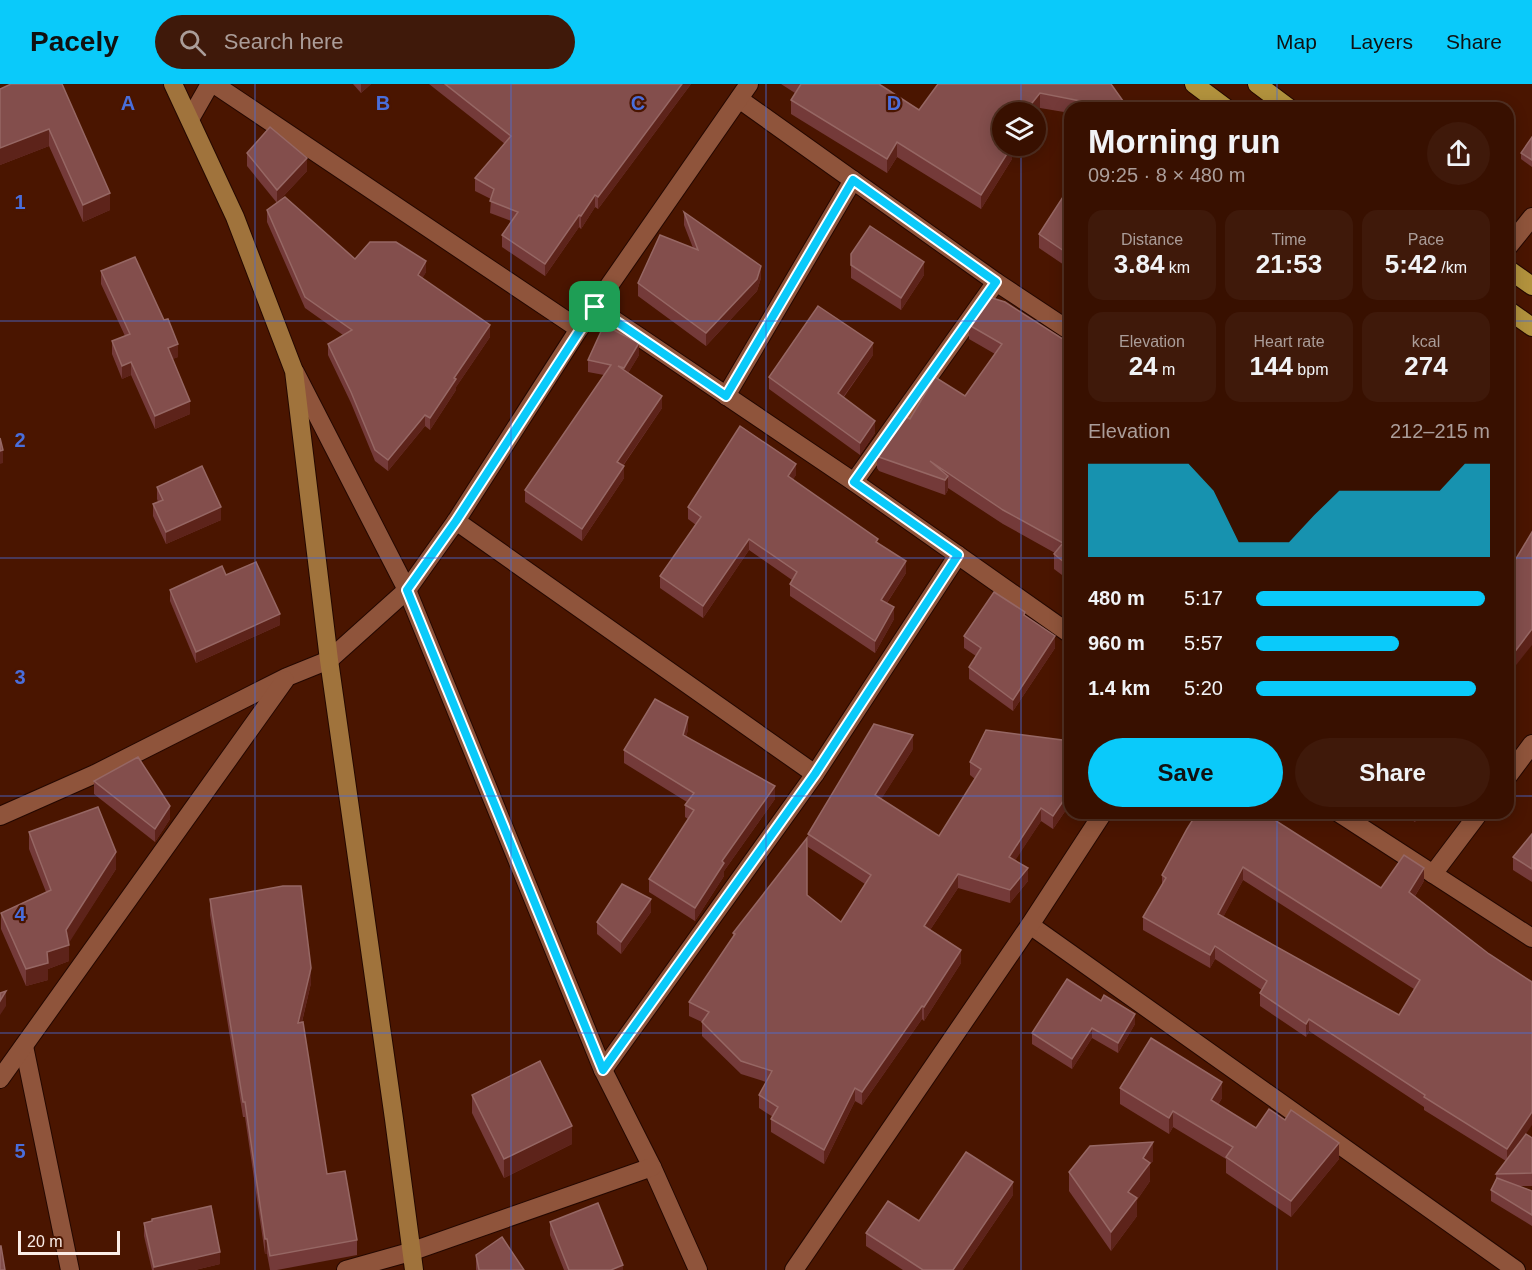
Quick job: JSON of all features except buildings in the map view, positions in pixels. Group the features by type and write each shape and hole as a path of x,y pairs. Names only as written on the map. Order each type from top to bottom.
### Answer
{"main road":[{"path":"1194,84 1219,102"},
{"path":"1257,84 1281,102"},
{"path":"1514,273 1532,286"},
{"path":"1514,314 1532,327"}],"street":[{"path":"173,84 235,217 294,371 407,590 603,1070 652,1167 698,1270"},
{"path":"190,119 212,84 579,329"},
{"path":"0,816 95,774 287,677 329,660 407,590 456,521 579,329 744,91 853,180 996,282 1064,327"},
{"path":"726,396 853,180"},
{"path":"1514,240 1532,217"},
{"path":"854,482 996,282"},
{"path":"595,307 854,482 1064,630"},
{"path":"294,371 329,660 414,1270"},
{"path":"456,521 815,774"},
{"path":"603,1070 815,774 958,555"},
{"path":"0,1079 287,677"},
{"path":"1514,768 1532,744"},
{"path":"794,1270 1030,925 1099,819"},
{"path":"1348,819 1532,938"},
{"path":"1433,874 1474,819"},
{"path":"1030,925 1516,1270"},
{"path":"24,1046 70,1270"},
{"path":"346,1270 410,1252 652,1167"}],"route":[{"path":"853,180 996,282 854,482 958,555 815,774 603,1070 407,590 456,521 595,307 726,396 853,180"}]}
